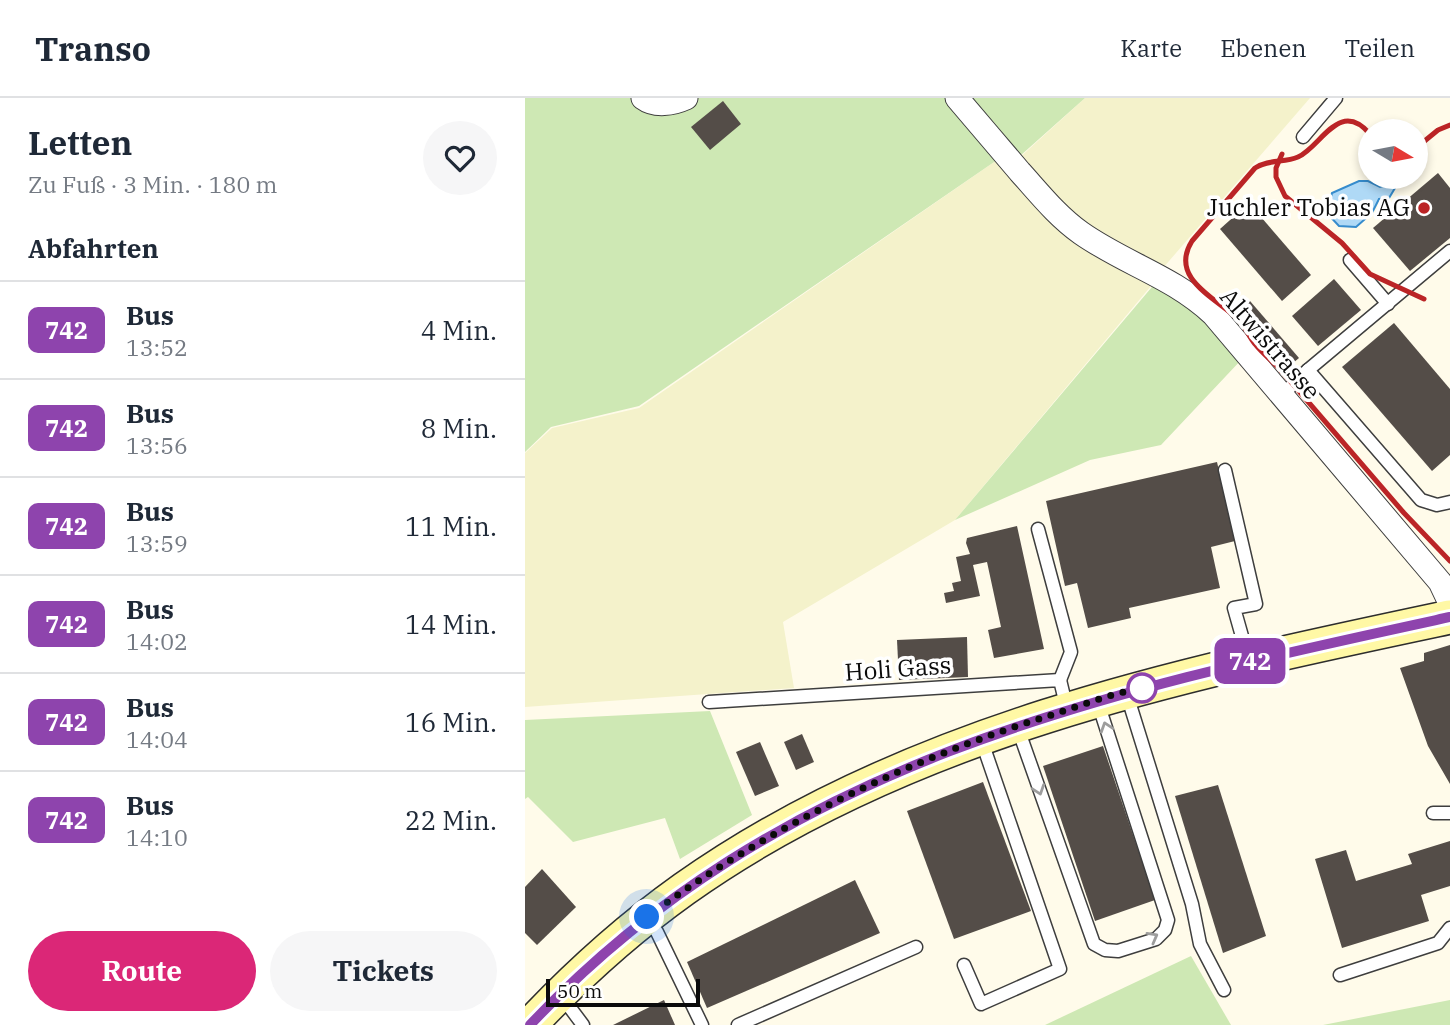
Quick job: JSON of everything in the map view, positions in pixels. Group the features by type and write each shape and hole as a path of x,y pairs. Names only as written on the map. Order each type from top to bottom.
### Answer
{"street":[{"path":"643,98 646,102 673,104 686,98"},
{"name":"Altwistrasse","path":"957,98 1051,208 1079,232 1111,252 1163,276 1213,314 1440,582 1450,603"},
{"path":"530,1025 559,994 647,917 725,862 808,814 924,760 1017,726 1088,695 1450,617"}],"lane":[{"path":"1303,137 1336,98"},
{"path":"1281,396 1308,370 1450,251"},
{"path":"1350,260 1388,304"},
{"path":"1308,370 1422,500 1437,505 1450,502"},
{"path":"1225,470 1255,604 1234,608 1249,661"},
{"path":"1017,726 1094,944 1105,950 1118,951 1156,939 1165,930 1168,920 1071,652 1038,529"},
{"path":"1088,695 1192,904 1200,944 1224,990"},
{"name":"Holi Gass","path":"709,702 1088,695"},
{"path":"964,965 981,1004 1059,969 980,738"},
{"path":"1433,813 1450,813"},
{"path":"647,917 657,932 702,1025"},
{"path":"1340,975 1438,943 1450,928"},
{"path":"739,1025 916,947"},
{"path":"559,994 583,1025"}],"shaded area":[{"path":"1085,98 1310,98 1163,268 1115,246 1058,207 1018,159"},
{"path":"997,160 1156,280 955,520 783,622 794,688 525,707 525,453 552,428 639,408"}],"green space":[{"path":"525,98 1085,98 1020,156 1013,149 639,406 551,427 525,452"},
{"path":"1157,281 1193,301 1242,359 1161,445 1090,460 955,520"},
{"path":"710,711 752,815 680,859 665,818 573,842 528,797 525,799 525,720"},
{"path":"1191,956 1231,1025 1045,1025"},
{"path":"1450,1000 1450,1025 1323,1025"}],"water":[{"path":"1358,181 1358,189 1394,189 1389,198 1379,199 1372,213 1356,227 1339,226 1323,209 1330,201 1332,193"}],"building":[{"path":"723,101 741,124 710,150 691,127"},
{"name":"Juchler Tobias AG","path":"1438,173 1450,188 1450,238 1410,271 1373,228 1419,189 1428,189 1428,181"},
{"path":"1249,203 1311,275 1282,301 1220,229"},
{"path":"1334,279 1361,310 1318,346 1292,316"},
{"path":"1250,301 1299,358 1287,368 1238,310"},
{"path":"1394,323 1450,389 1450,455 1432,471 1342,367"},
{"path":"1217,462 1235,541 1211,547 1220,588 1129,608 1131,618 1088,628 1077,583 1065,586 1046,501"},
{"path":"1017,526 1044,649 994,658 988,630 1001,627 987,562 973,565 980,596 946,603 944,593 954,591 952,583 961,581 956,557 970,554 967,538"},
{"path":"967,637 968,677 899,680 897,640"},
{"path":"1450,645 1450,784 1428,746 1400,668 1424,661 1424,653"},
{"path":"802,734 814,762 796,770 784,742"},
{"path":"760,742 779,786 755,796 736,752"},
{"path":"1103,746 1155,900 1095,921 1043,766"},
{"path":"983,782 1031,911 954,939 907,811"},
{"path":"1218,785 1266,936 1223,953 1175,796"},
{"path":"1450,841 1450,886 1421,895 1429,921 1342,948 1315,859 1346,850 1356,881 1412,864 1408,854"},
{"path":"542,869 576,907 537,945 525,933 525,887"},
{"path":"855,880 880,933 707,1008 687,962"},
{"path":"664,1000 675,1025 613,1025"}],"railway":[{"path":"1358,124 1349,121 1340,123 1298,157 1266,163 1255,168 1192,241 1186,254 1186,266 1199,287 1240,321 1258,347 1404,513 1450,561"},
{"path":"1428,138 1450,125"},
{"path":"1282,154 1276,168 1276,177 1285,196 1342,243 1370,274 1424,299"}],"bus line":[{"name":"742","path":"530,1025 601,956 686,888 808,814 924,760 980,738 1126,692 1274,654 1450,617"}],"place":[{"name":"Juchler Tobias AG","path":"1424,208"}],"route":[{"path":"647,917 725,862 808,814 900,771 980,738 1142,688"}]}
